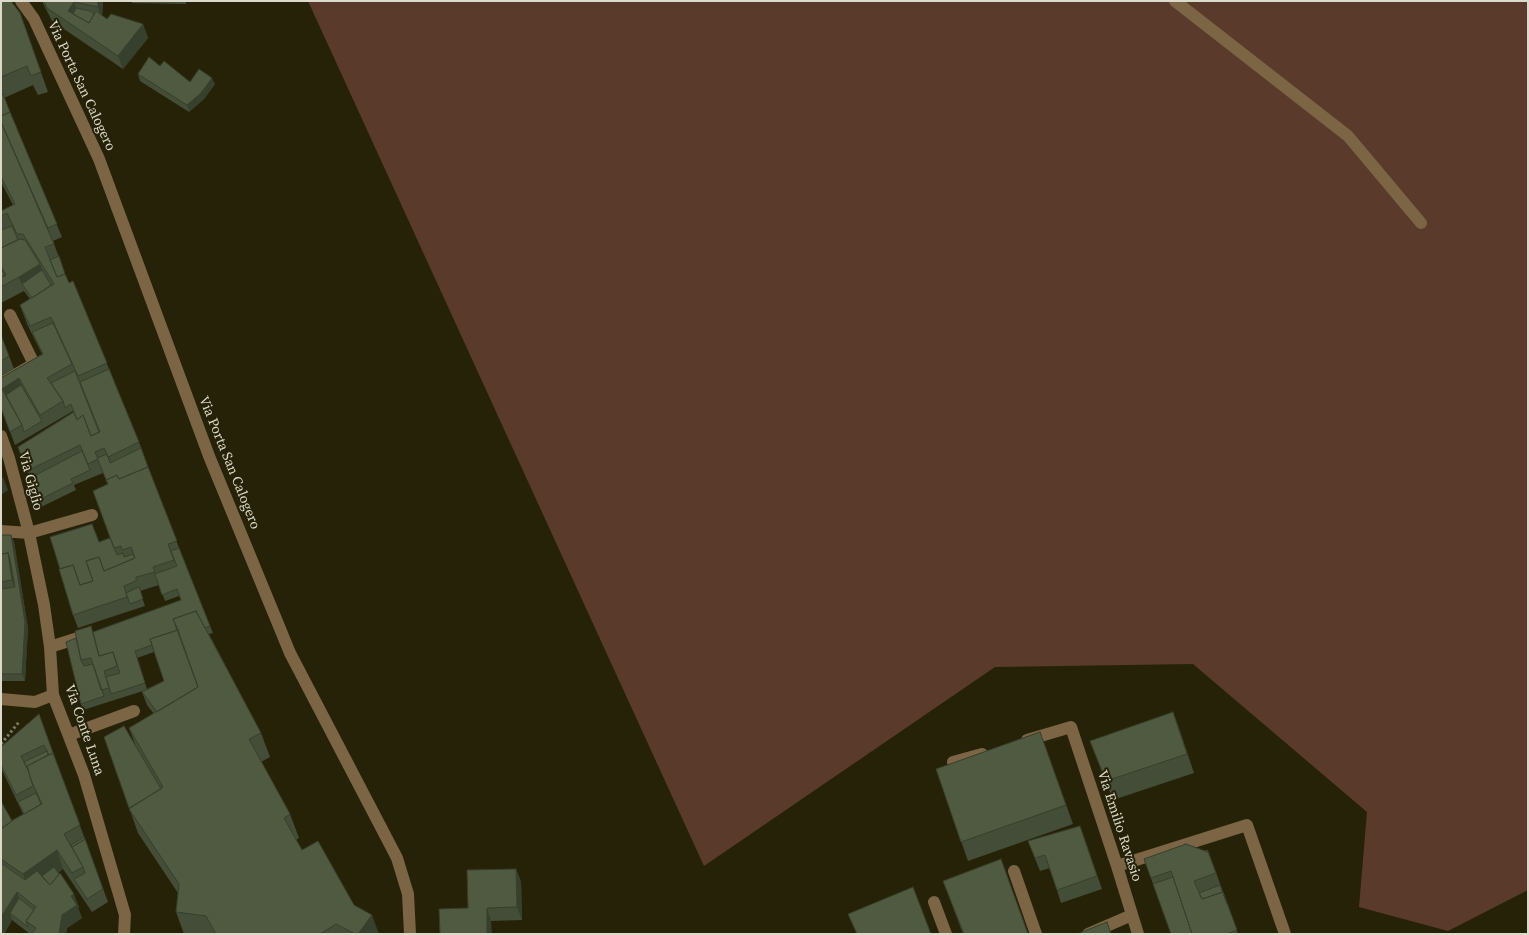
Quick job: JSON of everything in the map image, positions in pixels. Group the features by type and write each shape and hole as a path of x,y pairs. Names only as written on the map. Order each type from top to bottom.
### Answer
{"street":[{"name":"Via Porta San Calogero","path":"20,1 34,19 99,159 208,456 290,653 397,858 408,894 410,934"},
{"path":"1175,1 1348,136 1420,223"},
{"path":"1,383 34,364 10,315"},
{"name":"Via Giglio","path":"1,436 13,455 29,533"},
{"path":"2,530 29,533 92,515"},
{"name":"Via Conte Luna","path":"29,533 44,605 50,647 53,695 84,776 125,915 124,934"},
{"path":"50,647 95,632"},
{"path":"1,699 35,702 53,695"},
{"path":"69,735 134,712"},
{"name":"Via Emilio Ravasio","path":"1016,744 1071,728 1118,866 1138,934"},
{"path":"953,762 990,752"},
{"path":"1118,866 1246,825 1285,934"},
{"path":"1014,870 1036,934"},
{"path":"934,902 946,934"},
{"path":"1088,934 1132,915"}],"shaded area":[{"path":"308,1 1528,1 1528,890 1448,931 1359,907 1367,812 1193,664 995,667 704,866"}],"building":[{"path":"1,1 11,1 20,13 41,72 31,76 27,66 1,77"},
{"path":"44,1 98,1 98,7 74,2 68,11 89,23 96,11 107,19 111,14 143,24 118,56 47,8"},
{"path":"76,8 90,11 94,14 89,23 73,14"},
{"path":"149,57 160,66 164,61 190,82 199,69 212,78 201,93 187,105 138,74"},
{"path":"3,94 10,112 1,116 1,95"},
{"path":"10,112 57,224 48,228 1,122 1,116"},
{"path":"1,122 54,244 45,247 57,277 65,274 69,283 73,281 107,363 78,376 51,317 30,326 20,305 54,284 23,234 17,234 7,213 1,216 1,211 15,204 1,177"},
{"path":"12,226 18,240 1,248 1,230"},
{"path":"19,239 25,240 40,264 1,287 1,277 6,275 1,266 1,248"},
{"path":"59,256 65,274 57,277 50,260"},
{"path":"1,268 5,276 1,277"},
{"path":"42,270 51,285 32,298 22,284"},
{"path":"53,323 72,364 47,378 63,401 40,415 19,378 2,389 22,425 10,432 1,408 1,378 43,354 32,332"},
{"path":"1,335 9,356 1,361"},
{"path":"109,369 139,442 108,457 104,448 95,452 98,459 88,464 80,445 27,471 18,447 74,412 77,420 83,415 91,436 100,432 80,382"},
{"path":"75,371 99,432 91,436 83,415 77,420 71,404 65,408 63,401 51,383"},
{"path":"21,385 42,421 24,432 6,395"},
{"path":"141,448 148,467 119,479 117,475 106,480 97,458 107,454 110,463"},
{"path":"82,451 90,470 71,479 73,483 39,500 30,478"},
{"path":"148,467 177,541 168,544 174,560 153,567 155,572 136,577 136,581 124,586 127,597 73,615 59,569 73,565 80,585 93,581 86,561 99,557 104,571 135,558 131,547 122,550 121,546 114,548 93,491 108,484 106,480 117,475 119,479"},
{"path":"92,524 99,542 110,538 117,555 123,553 124,557 133,554 135,558 104,571 99,557 86,561 93,581 80,585 73,565 60,569 50,537"},
{"path":"1,535 11,535 25,622 22,674 1,674 1,589 15,587 8,553 1,554"},
{"path":"179,548 210,626 205,628 196,611 173,619 178,630 150,639 152,645 135,651 145,683 111,694 106,677 120,673 113,652 99,656 93,632 181,600 177,589 162,595 155,574 177,566 171,551"},
{"path":"8,553 12,580 1,582 1,554"},
{"path":"139,587 143,599 130,604 126,593"},
{"path":"196,611 261,733 249,739 290,814 284,818 302,850 318,841 354,905 372,915 358,934 336,924 320,934 216,934 206,916 176,912 179,884 129,809 163,787 129,728 198,687 173,619"},
{"path":"91,626 99,656 113,652 117,666 104,671 109,688 101,690 91,658 81,660 75,631"},
{"path":"178,630 198,687 157,712 142,692 164,681 150,639"},
{"path":"76,638 81,660 84,666 93,664 104,696 81,704 66,642"},
{"path":"1173,712 1187,754 1106,781 1090,741"},
{"path":"39,714 53,753 49,755 44,745 21,756 33,786 16,795 1,765 1,747"},
{"path":"124,726 161,789 129,808 104,737"},
{"path":"1040,732 1066,805 961,842 936,769"},
{"path":"47,751 48,755 27,766 28,770 24,762"},
{"path":"53,753 80,825 64,834 83,867 72,873 57,850 23,874 1,859 1,829 42,804 27,766"},
{"path":"36,793 41,804 24,814 18,802"},
{"path":"1,801 12,821 1,829"},
{"path":"1080,826 1097,876 1057,890 1045,855 1035,858 1028,841"},
{"path":"84,837 85,839 72,847 71,845"},
{"path":"85,839 103,889 87,899 74,879 85,873 72,847"},
{"path":"1186,844 1208,852 1216,873 1194,881 1202,899 1223,892 1237,930 1227,934 1192,934 1171,871 1151,878 1144,859"},
{"path":"1001,859 1028,934 964,934 943,881"},
{"path":"1,863 25,880 37,871 50,885 60,873 74,894 71,896 77,905 62,915 59,934 32,934 36,928 26,921 36,907 17,892 1,917"},
{"path":"54,867 59,874 50,885 42,876"},
{"path":"516,869 517,907 487,908 487,934 440,934 439,909 468,908 467,870"},
{"path":"1173,877 1192,934 1171,934 1153,884"},
{"path":"1220,885 1223,892 1202,899 1199,893"},
{"path":"913,887 931,934 857,934 848,914"},
{"path":"19,898 34,910 26,921 28,927 10,913"},
{"path":"1107,922 1111,934 1077,934"}]}
